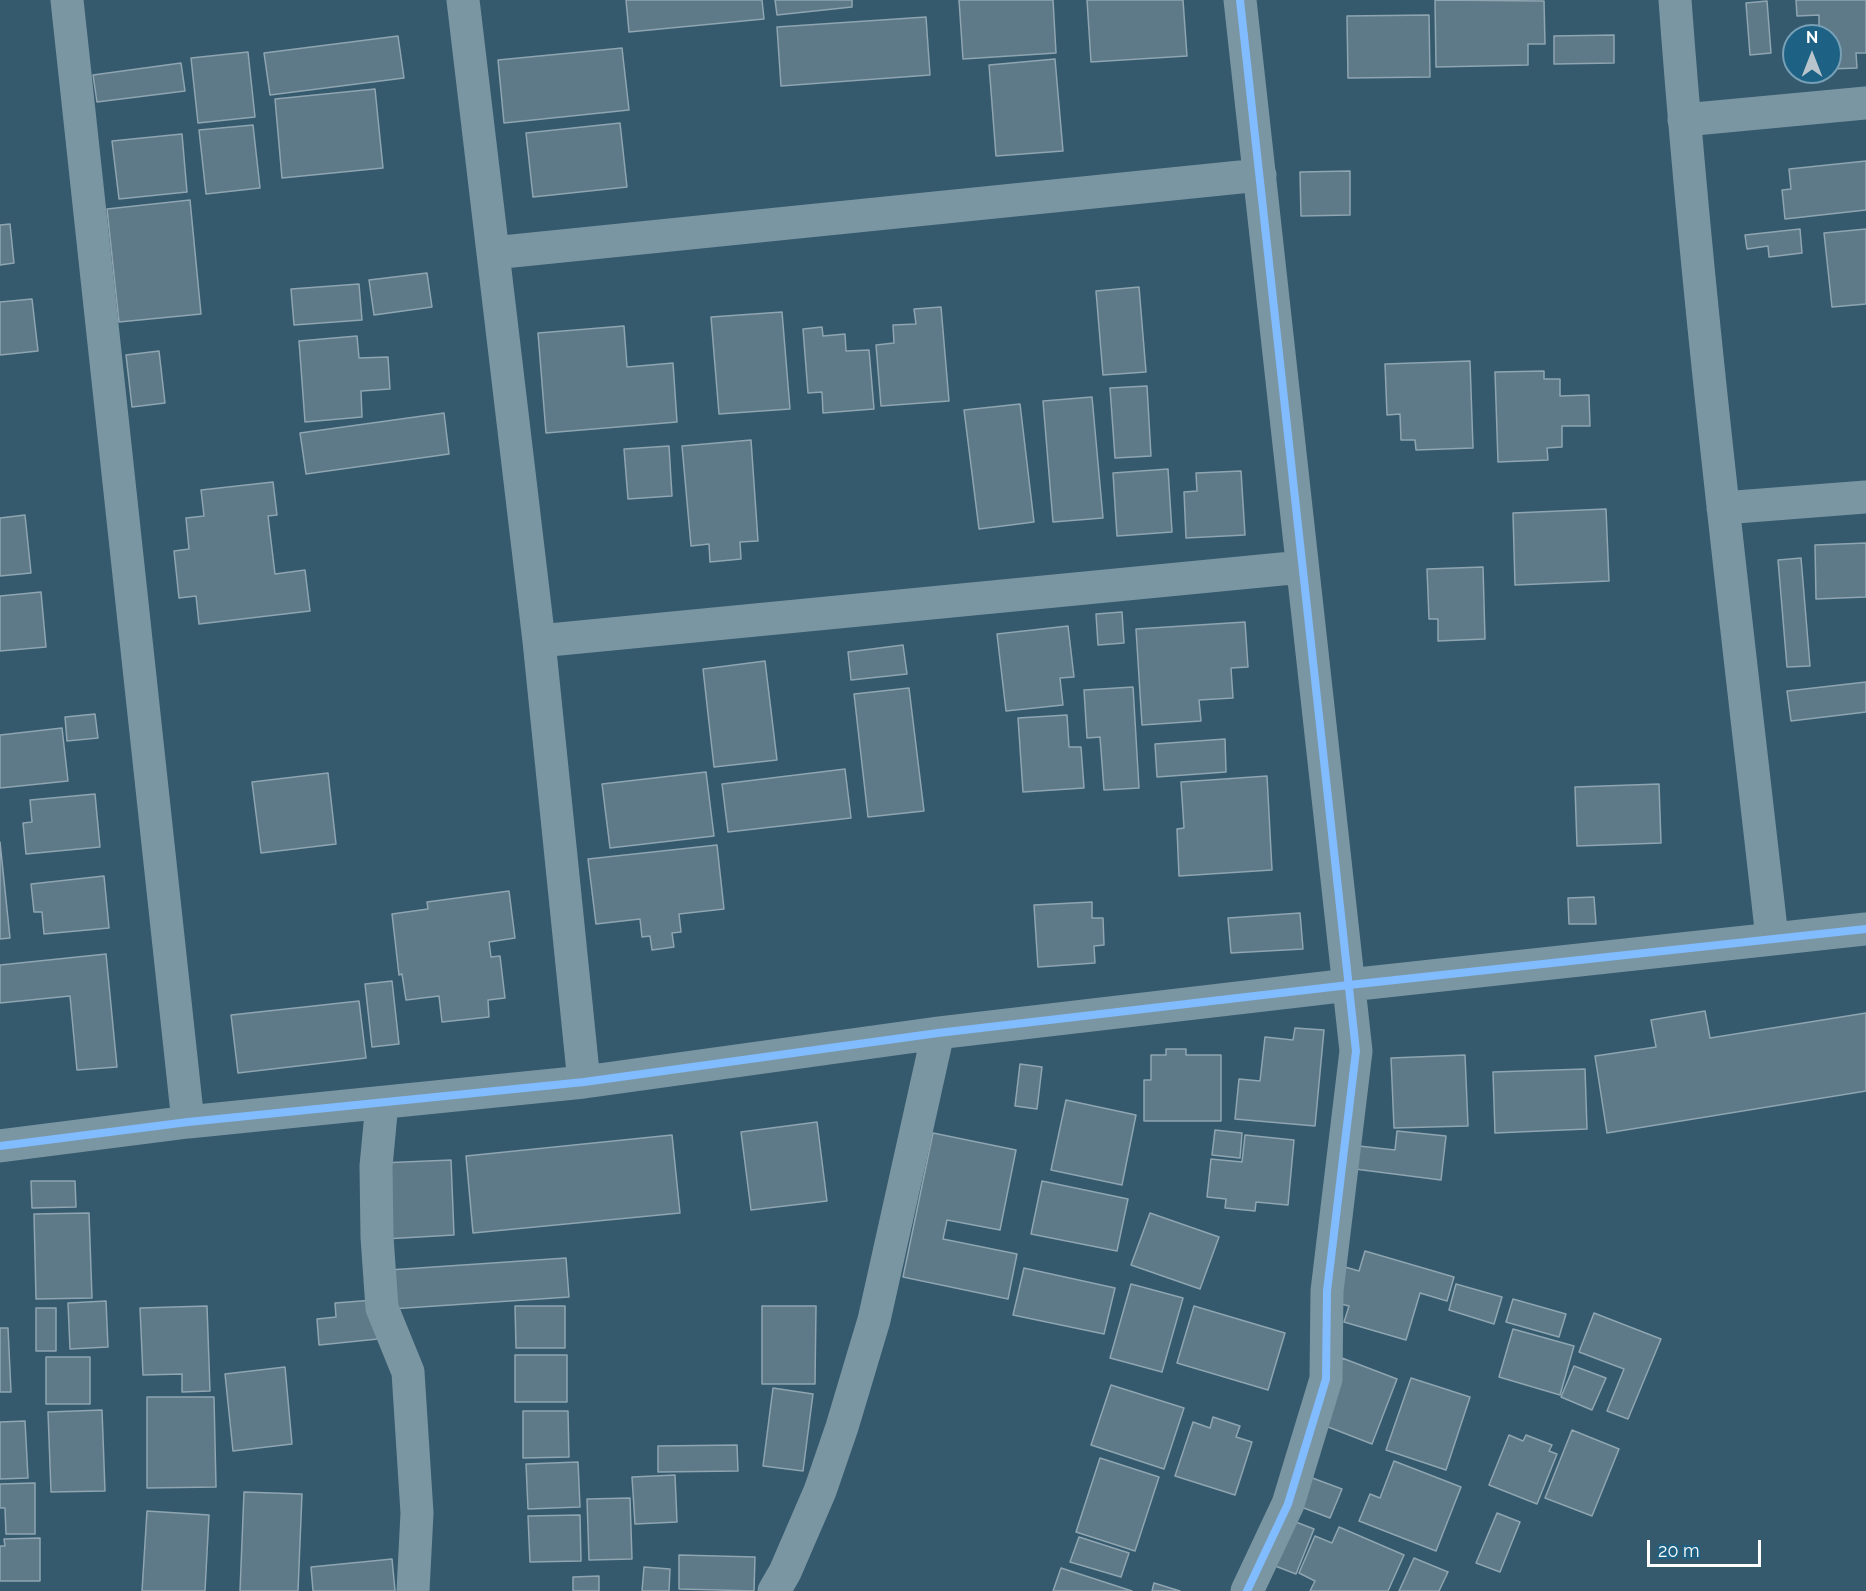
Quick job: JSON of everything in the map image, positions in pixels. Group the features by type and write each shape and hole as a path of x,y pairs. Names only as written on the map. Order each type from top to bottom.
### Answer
{"street":[{"path":"67,0 188,1122"},
{"path":"463,0 539,641 584,1082"},
{"path":"1240,0 1356,1051 1327,1291 1326,1379 1288,1504 1247,1591"},
{"path":"1675,0 1684,120 1723,508 1772,938"},
{"path":"1684,120 1866,103"},
{"path":"493,253 1260,175"},
{"path":"1723,508 1866,497"},
{"path":"539,641 1302,567"},
{"path":"0,1146 188,1122 584,1082 854,1043 1349,985 1866,929"},
{"path":"774,1591 785,1572 820,1491 874,1320 938,1033"},
{"path":"382,1103 376,1166 377,1237 382,1308 408,1372 417,1513 413,1591"}],"building":[{"path":"626,0 762,0 764,19 629,32"},
{"path":"775,0 852,0 852,7 777,15"},
{"path":"959,0 1053,0 1056,53 963,59"},
{"path":"1087,0 1183,0 1187,56 1091,62"},
{"path":"1435,0 1544,1 1545,44 1528,44 1528,65 1436,67"},
{"path":"1796,0 1866,0 1866,53 1856,53 1857,68 1842,69 1842,24 1819,24 1819,15 1797,16"},
{"path":"1767,1 1771,53 1750,55 1746,3"},
{"path":"1429,15 1430,77 1348,78 1347,16"},
{"path":"926,17 930,75 781,86 777,27"},
{"path":"1614,35 1614,63 1554,64 1554,36"},
{"path":"398,36 404,78 270,95 264,53"},
{"path":"622,48 629,110 504,123 498,60"},
{"path":"248,52 255,117 198,123 191,58"},
{"path":"1055,59 1063,151 996,156 989,65"},
{"path":"181,63 185,91 97,102 93,75"},
{"path":"375,89 383,168 282,178 275,99"},
{"path":"620,123 627,187 533,197 526,133"},
{"path":"253,125 260,188 206,194 199,130"},
{"path":"182,134 187,192 119,199 112,141"},
{"path":"1866,161 1866,210 1785,219 1782,190 1791,189 1789,169"},
{"path":"1350,171 1350,215 1301,216 1300,172"},
{"path":"190,200 201,314 119,322 107,209"},
{"path":"10,224 14,263 0,265 0,225"},
{"path":"1800,229 1802,253 1769,257 1768,246 1747,249 1745,235"},
{"path":"1866,229 1866,304 1832,307 1824,233"},
{"path":"427,273 432,307 374,315 369,280"},
{"path":"359,284 362,320 294,325 291,289"},
{"path":"1139,287 1146,372 1103,375 1096,291"},
{"path":"32,299 38,351 0,355 0,302"},
{"path":"941,307 949,401 881,406 876,345 894,343 893,325 916,324 914,309"},
{"path":"782,312 790,409 719,414 711,317"},
{"path":"624,326 627,367 673,363 677,422 546,433 538,333"},
{"path":"822,327 823,336 845,334 846,351 869,350 874,409 823,413 822,392 808,393 803,329"},
{"path":"357,336 359,358 388,357 390,389 361,391 362,417 305,422 299,341"},
{"path":"159,351 165,403 132,407 126,355"},
{"path":"1470,361 1473,448 1416,450 1415,440 1401,440 1400,414 1387,415 1385,364"},
{"path":"1544,371 1544,379 1560,379 1560,396 1589,395 1590,426 1562,426 1562,447 1547,448 1548,460 1498,462 1495,372"},
{"path":"1147,386 1151,456 1115,458 1110,388"},
{"path":"1092,397 1103,518 1053,522 1043,401"},
{"path":"1020,404 1034,522 979,529 964,410"},
{"path":"444,413 449,454 306,474 300,433"},
{"path":"751,440 758,541 740,542 741,559 710,562 709,544 691,546 682,446"},
{"path":"669,446 672,496 628,499 624,449"},
{"path":"1168,469 1172,532 1117,536 1113,473"},
{"path":"1241,471 1245,535 1186,538 1184,492 1197,491 1196,473"},
{"path":"273,482 277,515 268,516 275,574 305,570 310,611 199,624 196,596 179,598 174,551 189,549 186,518 204,516 201,490"},
{"path":"1606,509 1609,581 1515,585 1513,513"},
{"path":"25,515 31,573 0,576 0,518"},
{"path":"1866,543 1866,597 1816,599 1815,545"},
{"path":"1801,558 1810,666 1787,667 1778,560"},
{"path":"1483,567 1485,639 1438,641 1438,619 1429,619 1427,569"},
{"path":"41,592 46,647 0,651 0,596"},
{"path":"1122,612 1124,643 1098,645 1096,614"},
{"path":"1245,622 1248,667 1231,668 1233,698 1199,700 1201,721 1142,725 1136,629"},
{"path":"1068,626 1074,677 1060,678 1063,705 1006,711 997,634"},
{"path":"903,645 907,674 851,680 848,652"},
{"path":"765,661 777,760 714,767 703,669"},
{"path":"1866,682 1866,712 1791,721 1787,691"},
{"path":"1133,687 1139,788 1104,790 1100,737 1087,738 1084,690"},
{"path":"909,688 924,811 868,817 854,694"},
{"path":"95,714 98,738 67,741 65,717"},
{"path":"1067,715 1069,747 1081,747 1084,788 1023,792 1018,718"},
{"path":"62,728 68,781 0,788 0,735"},
{"path":"1225,739 1226,772 1157,777 1155,744"},
{"path":"845,769 851,818 728,832 722,784"},
{"path":"706,772 714,836 610,848 602,784"},
{"path":"328,773 336,844 261,853 252,782"},
{"path":"1267,776 1272,870 1179,876 1177,829 1184,828 1181,782"},
{"path":"1659,784 1661,843 1577,846 1575,787"},
{"path":"95,794 100,847 26,854 23,823 32,822 30,800"},
{"path":"0,842 10,938 0,939"},
{"path":"717,845 724,909 679,914 681,932 672,933 674,947 652,950 650,936 642,937 640,919 596,924 588,859"},
{"path":"104,876 109,928 44,934 42,912 34,912 31,884"},
{"path":"509,891 515,938 489,942 491,957 500,956 505,998 488,1000 489,1017 442,1022 439,996 406,1000 402,974 399,975 392,914 428,909 427,902"},
{"path":"1594,897 1596,924 1569,924 1568,898"},
{"path":"1092,902 1092,918 1103,918 1104,945 1094,946 1095,963 1038,967 1034,905"},
{"path":"1300,913 1303,949 1231,953 1228,918"},
{"path":"106,954 117,1067 77,1070 70,996 0,1003 0,965"},
{"path":"392,981 399,1044 372,1047 365,984"},
{"path":"359,1001 366,1058 238,1073 231,1015"},
{"path":"1705,1011 1710,1038 1866,1013 1866,1091 1607,1133 1595,1056 1656,1047 1651,1020"},
{"path":"1295,1028 1324,1030 1315,1126 1235,1119 1239,1079 1260,1081 1265,1037 1293,1040"},
{"path":"1166,1049 1186,1049 1186,1055 1221,1055 1221,1121 1144,1121 1144,1080 1151,1080 1151,1055 1166,1055"},
{"path":"1465,1055 1468,1126 1394,1128 1391,1058"},
{"path":"1020,1064 1042,1067 1037,1109 1015,1106"},
{"path":"1585,1069 1587,1129 1495,1133 1493,1072"},
{"path":"1066,1100 1136,1115 1122,1185 1051,1170"},
{"path":"817,1122 827,1201 751,1210 741,1132"},
{"path":"1215,1130 1242,1133 1240,1158 1212,1155"},
{"path":"1397,1131 1446,1136 1441,1180 1347,1168 1350,1145 1395,1150"},
{"path":"933,1133 1016,1150 1000,1230 947,1220 943,1239 1017,1254 1008,1299 903,1277"},
{"path":"672,1135 680,1213 473,1233 466,1156"},
{"path":"1245,1135 1294,1140 1288,1205 1256,1202 1255,1211 1225,1208 1226,1199 1207,1197 1211,1159 1242,1162"},
{"path":"451,1160 454,1235 384,1239 380,1163"},
{"path":"31,1181 75,1181 76,1207 32,1208"},
{"path":"1042,1181 1128,1199 1117,1251 1031,1234"},
{"path":"89,1213 92,1298 36,1299 34,1214"},
{"path":"1150,1213 1219,1237 1200,1289 1131,1265"},
{"path":"1365,1251 1454,1277 1447,1301 1420,1293 1406,1340 1344,1322 1349,1306 1329,1301 1345,1267 1359,1271"},
{"path":"566,1258 569,1297 391,1309 389,1270"},
{"path":"1024,1268 1115,1288 1104,1334 1013,1315"},
{"path":"1131,1284 1183,1298 1162,1372 1110,1358"},
{"path":"1456,1284 1502,1297 1494,1324 1449,1310"},
{"path":"1513,1299 1566,1314 1559,1337 1506,1322"},
{"path":"374,1300 378,1339 319,1345 317,1319 336,1317 335,1303"},
{"path":"106,1301 108,1347 70,1349 68,1303"},
{"path":"207,1306 210,1391 182,1392 182,1374 143,1375 140,1308"},
{"path":"515,1306 565,1306 565,1348 516,1348"},
{"path":"762,1306 816,1306 815,1384 762,1384"},
{"path":"1194,1306 1285,1333 1268,1390 1177,1363"},
{"path":"36,1308 56,1308 56,1351 36,1351"},
{"path":"1594,1313 1661,1339 1628,1419 1607,1411 1624,1369 1579,1352"},
{"path":"0,1328 8,1328 11,1392 0,1392"},
{"path":"1513,1329 1574,1346 1560,1395 1499,1377"},
{"path":"515,1355 567,1355 567,1402 515,1402"},
{"path":"46,1357 90,1357 90,1404 46,1404"},
{"path":"1342,1358 1397,1379 1372,1444 1318,1423"},
{"path":"1574,1366 1606,1378 1592,1410 1561,1397"},
{"path":"285,1367 292,1444 233,1451 225,1374"},
{"path":"1411,1378 1470,1397 1446,1470 1386,1450"},
{"path":"1111,1385 1184,1408 1164,1469 1091,1445"},
{"path":"773,1388 813,1394 803,1471 763,1466"},
{"path":"147,1397 214,1397 216,1487 147,1488"},
{"path":"102,1410 105,1491 51,1492 48,1412"},
{"path":"523,1411 568,1411 569,1457 523,1458"},
{"path":"1213,1417 1240,1426 1236,1437 1252,1442 1235,1495 1175,1476 1193,1422 1210,1428"},
{"path":"25,1421 28,1478 0,1479 0,1422"},
{"path":"1572,1430 1619,1449 1592,1516 1545,1498"},
{"path":"1509,1435 1523,1441 1526,1435 1552,1445 1549,1451 1557,1454 1537,1504 1489,1485"},
{"path":"737,1445 738,1471 658,1472 658,1446"},
{"path":"1100,1458 1159,1477 1135,1551 1076,1532"},
{"path":"1394,1461 1461,1487 1436,1551 1359,1521 1370,1494 1380,1498"},
{"path":"578,1462 580,1507 528,1509 526,1464"},
{"path":"675,1475 677,1522 635,1524 632,1477"},
{"path":"1307,1476 1342,1489 1330,1518 1296,1505"},
{"path":"35,1483 35,1534 6,1534 5,1508 0,1508 0,1484"},
{"path":"244,1492 302,1494 298,1591 240,1591"},
{"path":"630,1498 632,1559 589,1560 587,1499"},
{"path":"147,1511 209,1515 205,1591 142,1591"},
{"path":"1497,1513 1520,1522 1500,1572 1476,1563"},
{"path":"580,1515 581,1561 530,1562 528,1516"},
{"path":"1288,1519 1314,1529 1296,1574 1270,1564"},
{"path":"1339,1527 1404,1555 1388,1591 1310,1591 1315,1581 1299,1573 1315,1536 1332,1543"},
{"path":"1079,1537 1129,1553 1121,1577 1070,1562"},
{"path":"40,1538 40,1581 0,1581 0,1546 5,1546 4,1539"},
{"path":"679,1555 755,1557 754,1591 679,1589"},
{"path":"1414,1558 1448,1572 1439,1591 1399,1591"},
{"path":"392,1559 395,1591 313,1591 311,1567"},
{"path":"644,1567 670,1569 669,1591 642,1591"},
{"path":"1061,1568 1132,1591 1053,1591"},
{"path":"599,1576 599,1591 573,1591 573,1577"},
{"path":"1154,1583 1180,1591 1152,1591"}],"cycle path":[{"path":"1240,0 1356,1051 1327,1291 1326,1379 1288,1504 1247,1591"},
{"path":"0,1146 188,1122 584,1082 938,1033 1349,985 1866,929"}]}
